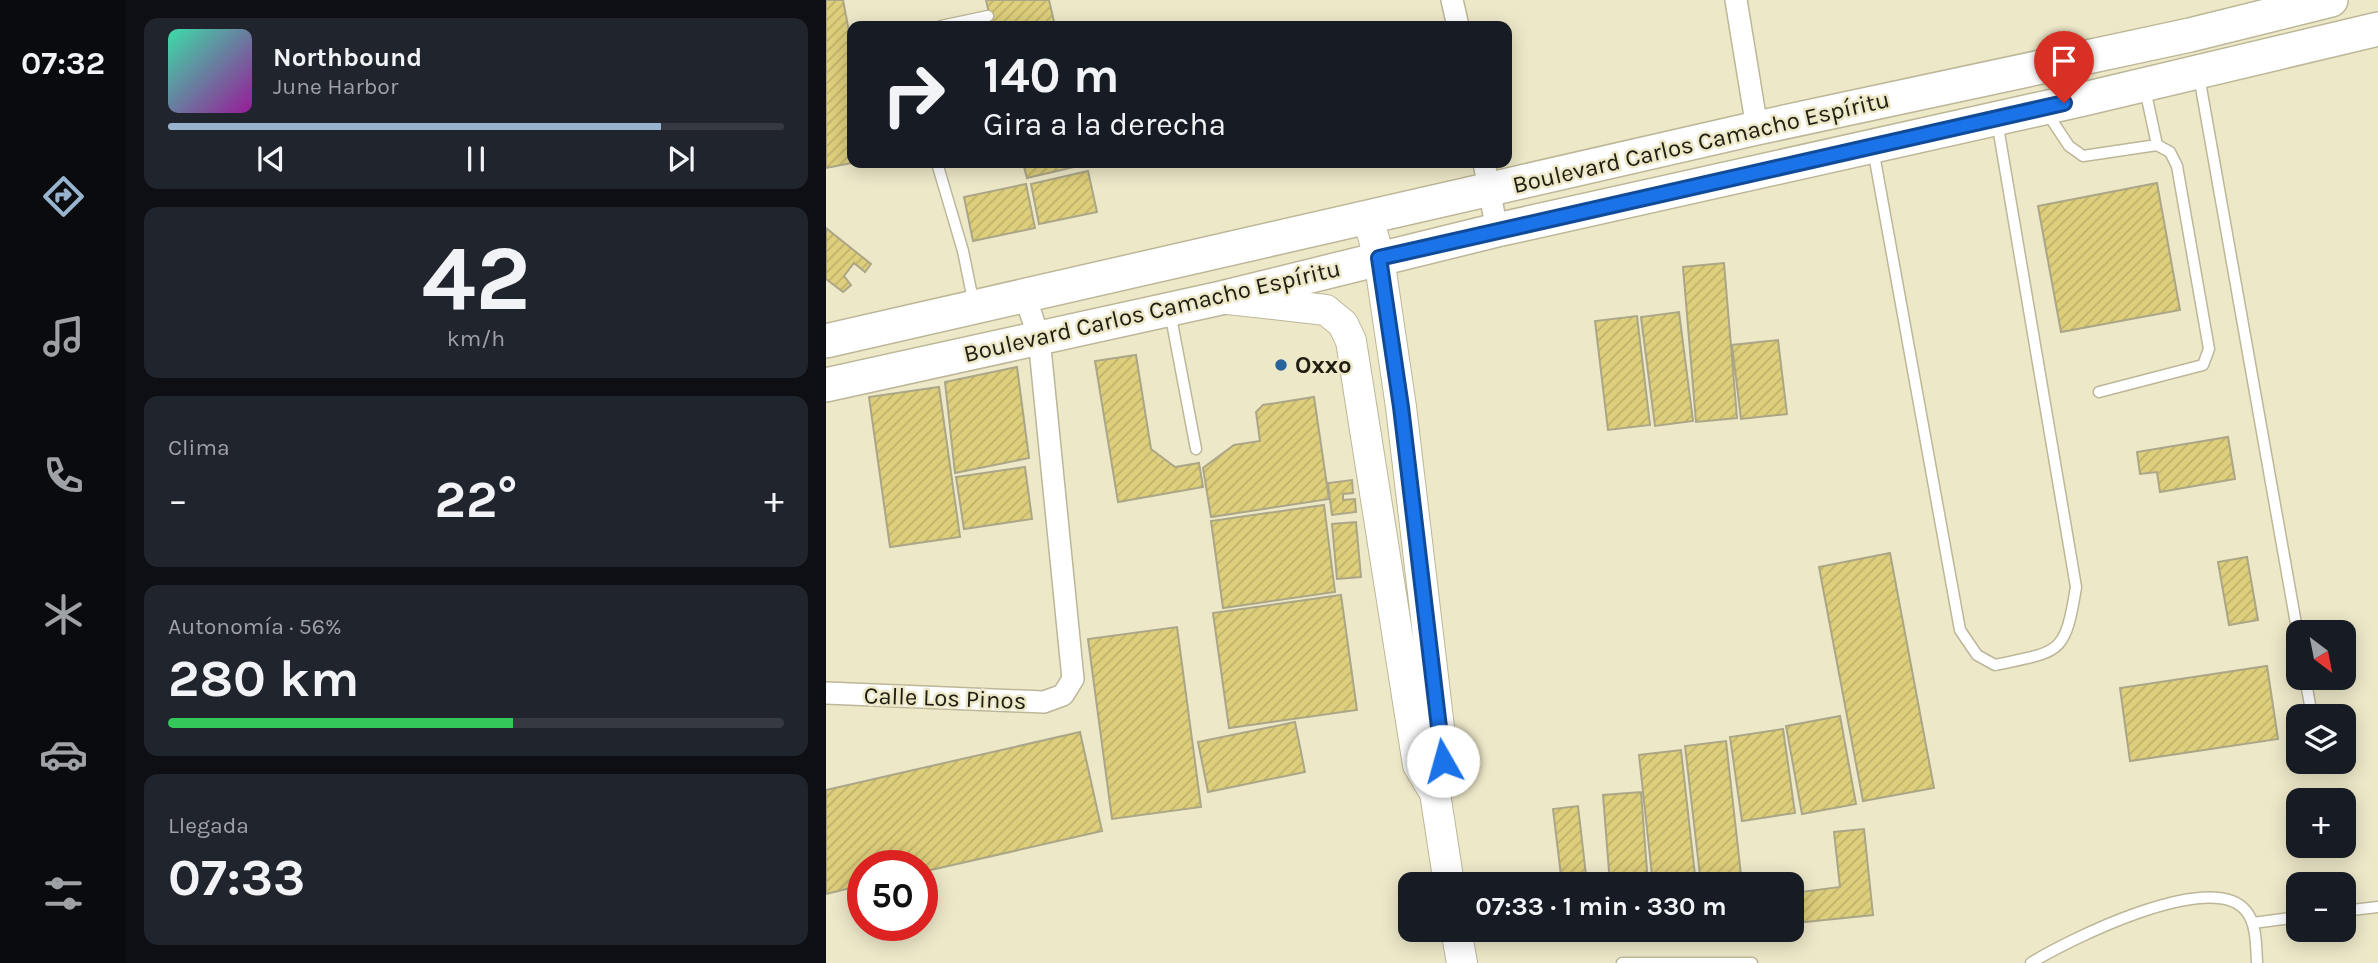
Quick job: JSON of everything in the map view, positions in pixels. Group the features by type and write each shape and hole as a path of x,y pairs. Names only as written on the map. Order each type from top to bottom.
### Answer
{"main road":[{"name":"Boulevard Carlos Camacho Espíritu","path":"826,341 1368,217 1487,176 1757,128 2190,35 2331,0"},
{"name":"Boulevard Carlos Camacho Espíritu","path":"826,385 1221,298 1497,230 2144,85 2378,29"},
{"path":"1368,217 1379,258 1387,316 1443,761 1435,793"},
{"path":"1221,298 1326,310 1342,324 1351,341 1418,765 1435,793 1447,872"},
{"path":"1342,324 1387,316"},
{"path":"1458,942 1462,963"}],"street":[{"path":"1452,0 1457,21"},
{"path":"1736,0 1757,128"},
{"path":"1487,176 1497,230"},
{"path":"1025,296 1039,338"},
{"name":"Calle Los Pinos","path":"826,693 1044,702 1063,695 1073,679 1039,338"}],"lane":[{"path":"964,21 988,16"},
{"path":"2198,72 2295,620"},
{"path":"2144,85 2157,145"},
{"path":"2043,108 2069,146 2083,156 2157,145 2169,152 2177,166 2209,349 2208,359 2203,365 2099,392"},
{"path":"1872,146 1959,630 1977,655 1994,665 2050,653 2069,630 2076,587 1997,118"},
{"path":"938,168 963,251 975,308"},
{"path":"1169,309 1196,449"},
{"path":"2031,963 2053,950 2163,903 2219,897 2245,909 2253,923 2257,963"},
{"path":"2356,910 2378,907"},
{"path":"2253,923 2286,919"},
{"path":"1622,963 1752,963"}],"building":[{"path":"826,0 843,0 847,21 847,164 826,168"},
{"path":"986,0 1049,0 1054,21 991,21"},
{"path":"1024,168 1070,168 1027,178"},
{"path":"1088,171 1097,212 1039,224 1031,184"},
{"path":"2157,183 2180,310 2061,332 2038,206"},
{"path":"1026,184 1035,228 973,241 964,197"},
{"path":"826,228 871,264 865,272 854,263 844,276 851,285 843,292 826,279"},
{"path":"1724,263 1737,418 1696,422 1683,267"},
{"path":"1679,312 1693,421 1655,426 1641,317"},
{"path":"1637,316 1650,425 1608,430 1595,321"},
{"path":"1778,340 1787,414 1741,419 1732,345"},
{"path":"1136,355 1151,449 1175,467 1199,463 1203,487 1118,502 1095,361"},
{"path":"1017,367 1029,458 955,473 945,382"},
{"path":"939,387 960,537 890,547 869,397"},
{"path":"1314,397 1329,499 1211,517 1203,468 1234,445 1260,441 1256,412 1263,405"},
{"path":"2228,437 2235,479 2160,492 2157,472 2140,474 2137,452"},
{"path":"1025,467 1032,519 964,529 956,477"},
{"path":"1352,480 1353,493 1343,494 1343,500 1355,499 1356,512 1332,515 1328,483"},
{"path":"1324,505 1335,592 1223,608 1211,521"},
{"path":"1356,522 1361,577 1337,579 1332,524"},
{"path":"1890,553 1934,788 1863,801 1819,567"},
{"path":"2247,557 2258,620 2229,625 2218,562"},
{"path":"1341,595 1357,710 1229,728 1213,613"},
{"path":"1177,627 1201,807 1112,819 1088,639"},
{"path":"2267,666 2278,739 2130,761 2120,688"},
{"path":"1840,716 1856,804 1802,814 1786,726"},
{"path":"1295,722 1305,772 1208,792 1198,742"},
{"path":"1783,729 1795,813 1742,821 1730,737"},
{"path":"1080,732 1102,831 938,868 938,850 847,850 847,889 826,894 826,790"},
{"path":"1726,741 1741,872 1700,872 1685,746"},
{"path":"1681,750 1695,872 1652,872 1639,755"},
{"path":"1641,792 1647,872 1609,872 1603,795"},
{"path":"1578,806 1586,872 1561,872 1553,809"},
{"path":"1864,829 1873,915 1804,922 1804,892 1840,887 1834,832"}],"place":[{"name":"Oxxo","path":"1281,365"}],"route":[{"path":"1443,761 1401,407 1379,258 2064,103"}]}
